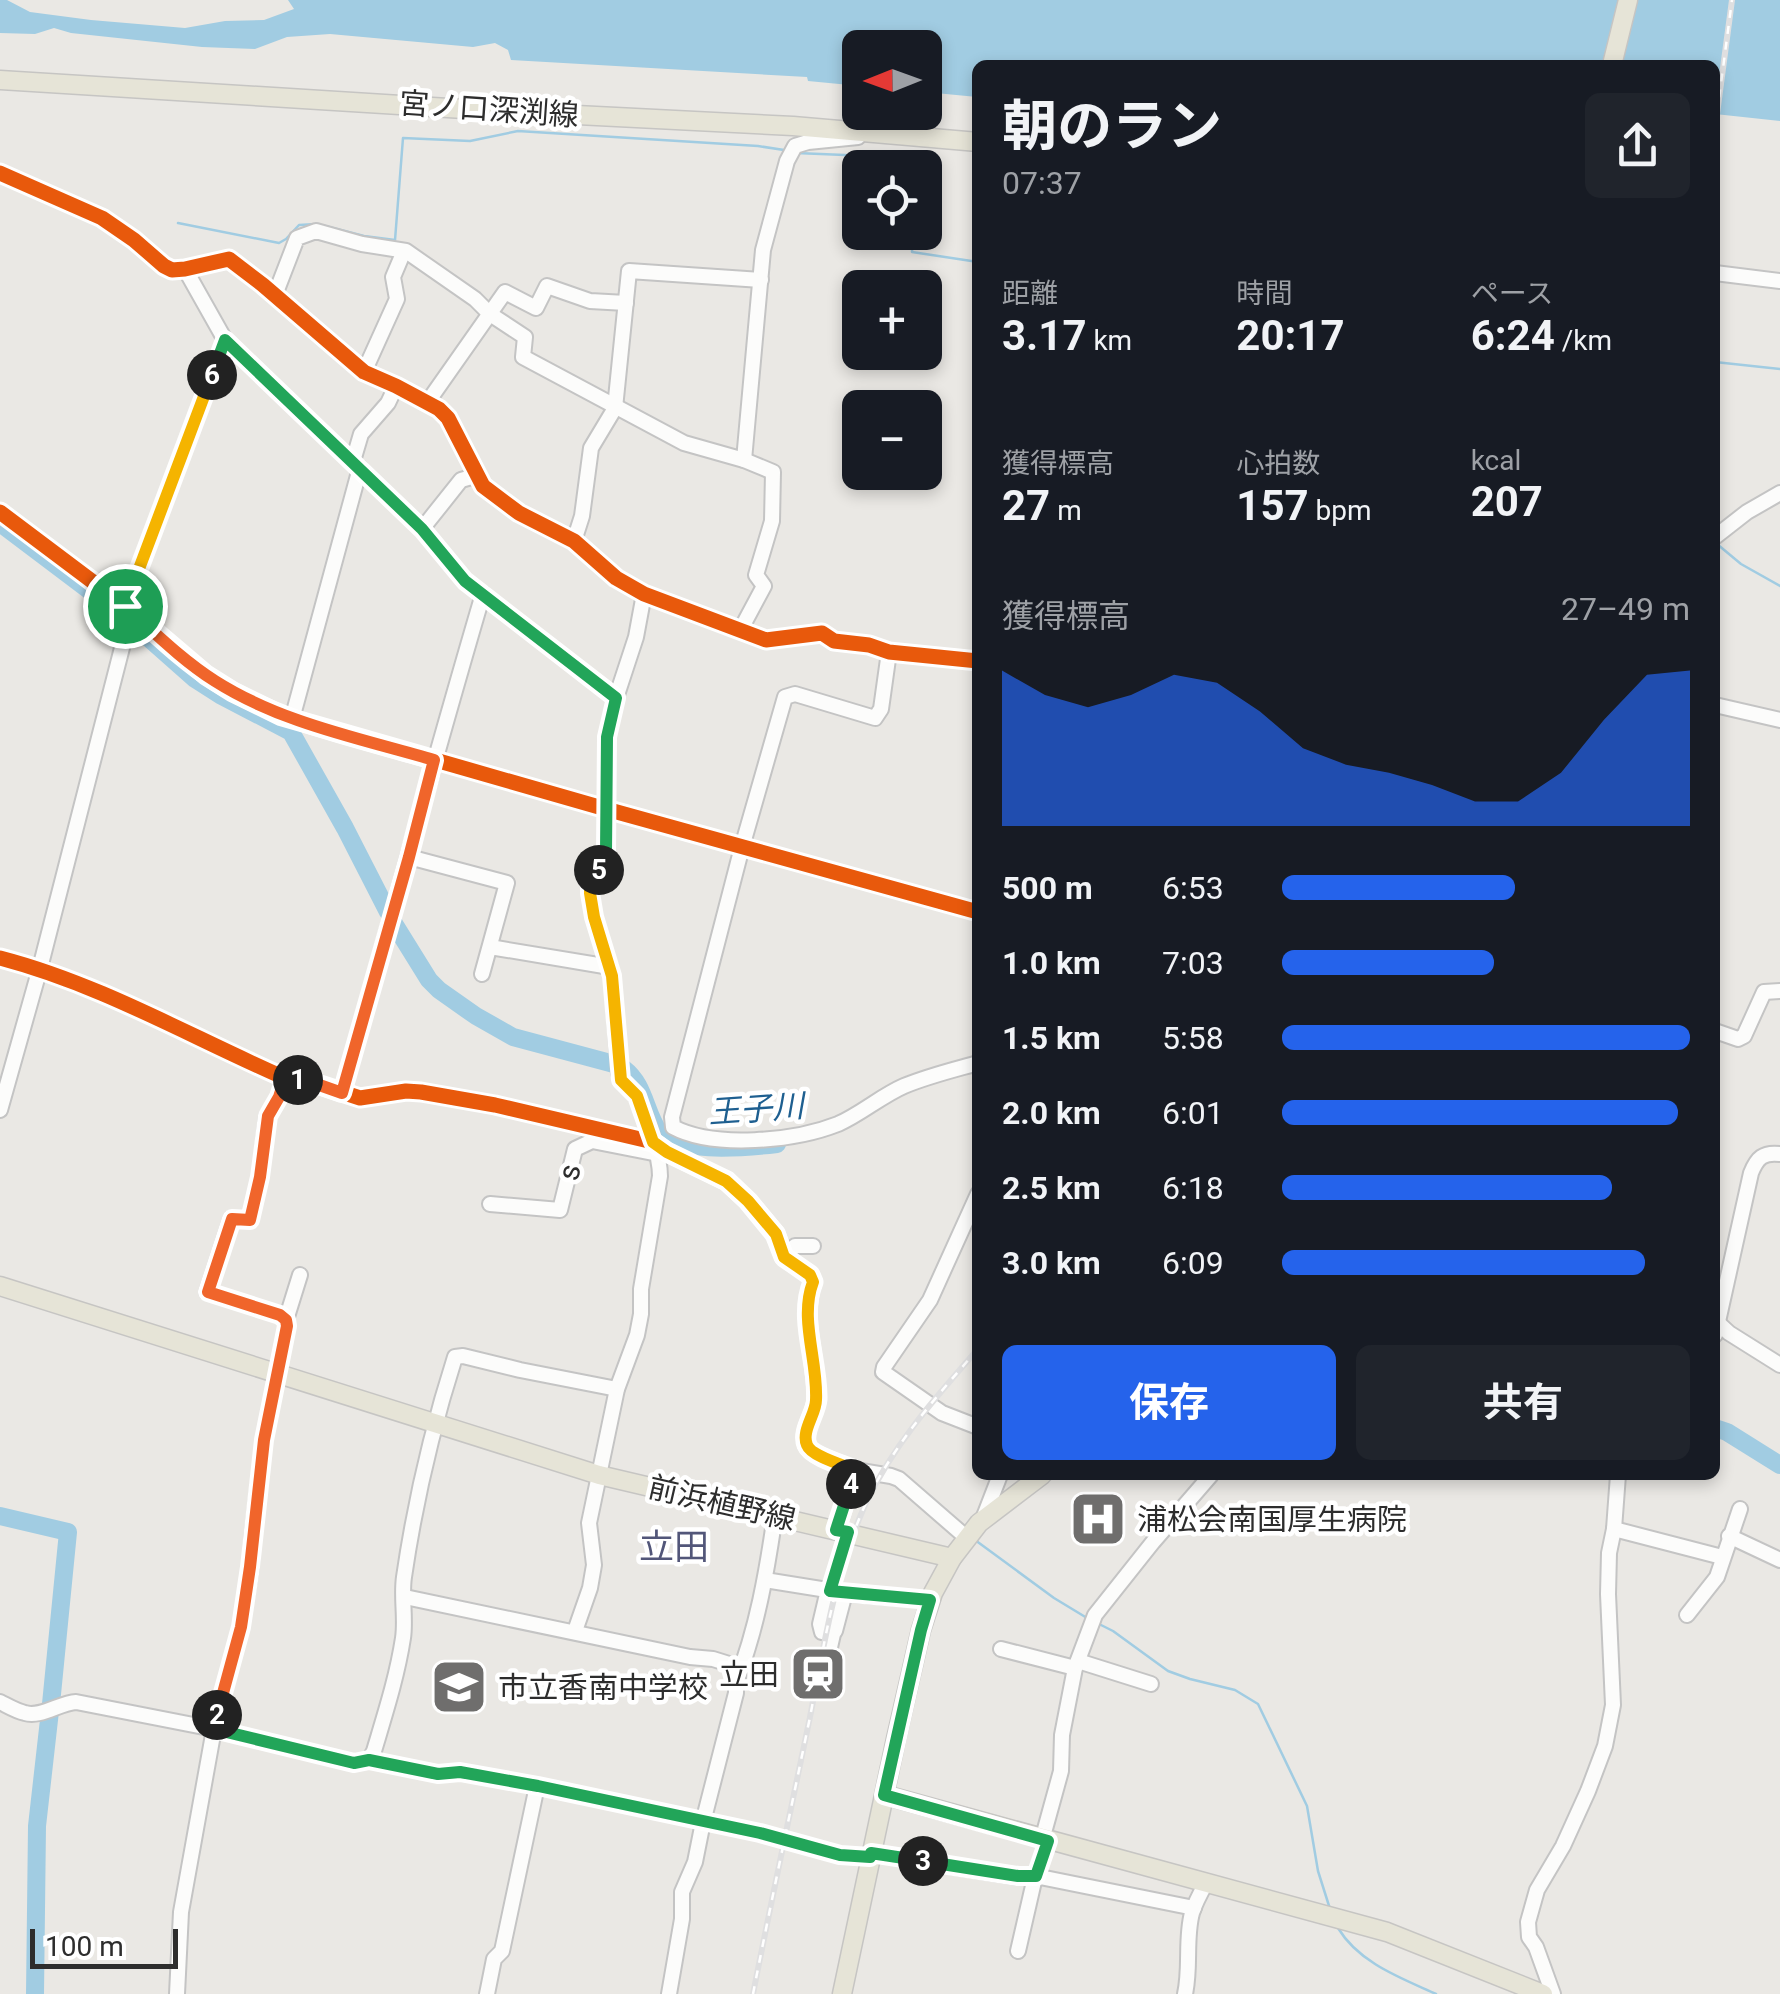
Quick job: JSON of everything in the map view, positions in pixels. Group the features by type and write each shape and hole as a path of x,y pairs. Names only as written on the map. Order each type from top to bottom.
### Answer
{"main road":[{"path":"1613,60 1628,0"},
{"name":"宮ノ口深渕線","path":"0,80 793,126 972,142"},
{"name":"前浜植野線","path":"0,1286 598,1474 952,1558"},
{"path":"842,1994 930,1600 967,1538 983,1520 1035,1480"},
{"path":"884,1795 1387,1932 1544,1994"}],"street":[{"path":"744,460 763,250 790,151 808,142 879,134"},
{"path":"0,174 102,218 172,270 229,259 364,372 439,409 448,418 482,486 520,513 574,541 616,578 644,594 766,640 822,633 834,641 870,645 889,652 972,659"},
{"path":"275,295 298,238 316,231 404,250 525,338 523,358 684,444 772,472 772,521 756,575 764,586 742,630"},
{"path":"364,372 397,298 393,278 404,250"},
{"path":"185,269 225,340 422,529 465,581 616,698"},
{"path":"574,541 581,521 591,448 615,408 629,272 761,280"},
{"path":"1720,273 1780,281"},
{"path":"427,402 505,292 536,308 547,286 590,301 626,303"},
{"path":"0,1110 129,616 225,340"},
{"path":"292,719 362,434 388,403 396,386"},
{"path":"422,529 461,480 476,476"},
{"path":"1720,533 1780,493"},
{"path":"0,512 206,675 292,719 972,910"},
{"path":"342,1093 482,594"},
{"path":"574,1631 590,1588 594,1566 589,1523 617,1389 641,1314 640,1289 660,1176 654,1144 637,1096 618,1073 610,967 590,893 606,854 607,737 636,637 644,594"},
{"path":"654,1144 672,1128 742,846 785,696 796,694 875,718 882,708 889,652"},
{"path":"1720,706 1780,720"},
{"path":"409,857 507,883 482,974"},
{"path":"490,947 610,967"},
{"path":"0,958 40,968 285,1078 308,1081 360,1098 420,1092 495,1106 654,1144 726,1181 776,1234 784,1257 810,1275 813,1282 806,1300 817,1402 805,1437 810,1452 855,1470 899,1480 967,1538"},
{"path":"1720,1033 1738,1039 1744,1036 1764,992 1780,992"},
{"path":"672,1128 692,1136 722,1140 757,1140 802,1133 838,1124 903,1086 972,1065"},
{"path":"285,1078 268,1116 250,1220 232,1219 208,1292 286,1320"},
{"name":"s","path":"490,1204 560,1210 575,1149 592,1141 654,1144"},
{"path":"1720,1309 1756,1160 1765,1154 1780,1154"},
{"path":"972,1207 930,1300 883,1372 942,1413 972,1425"},
{"path":"784,1257 796,1246 813,1246"},
{"path":"177,1994 181,1912 214,1729 241,1627 264,1440 286,1320 300,1274"},
{"path":"1720,1328 1780,1365"},
{"path":"369,1760 394,1684 404,1637 403,1583 415,1512 434,1424 455,1357 617,1389"},
{"path":"824,1674 833,1634 842,1531 855,1470"},
{"path":"983,1520 998,1480"},
{"path":"1018,1952 1061,1771 1062,1736 1076,1664 1095,1615 1207,1480"},
{"path":"1553,1994 1529,1937 1528,1922 1537,1890 1588,1792 1608,1732 1613,1704 1609,1552 1618,1480"},
{"path":"1687,1615 1714,1582 1740,1510"},
{"path":"736,1682 765,1580 775,1515"},
{"path":"1614,1528 1722,1558"},
{"path":"1729,1536 1780,1560"},
{"path":"765,1580 930,1600"},
{"path":"405,1596 723,1661 732,1671 736,1693 695,1862 682,1892 682,1919 669,1994"},
{"path":"1002,1649 1151,1684"},
{"path":"0,1702 26,1714 76,1702 214,1729 354,1763 369,1760 438,1774 460,1772 538,1786 760,1833 840,1855 871,1855 1036,1876 1194,1908"},
{"path":"487,1994 494,1959 502,1951 538,1786"},
{"path":"1184,1994 1194,1908 1206,1883"}],"water":[{"path":"0,0 30,12 185,28 264,20 294,9 288,0 1780,0 1780,121 1720,115 1720,60 972,60 972,97 942,94 942,30 842,30 842,84 808,81 807,77 511,60 508,50 495,43 473,47 330,34 287,37 255,49 202,47 54,28 35,34 0,33"}],"waterway":[{"path":"325,226 395,240 403,138 470,141 518,131 784,150"},
{"path":"796,153 842,155"},
{"path":"178,223 279,243 299,225 317,224"},
{"path":"912,250 972,261"},
{"path":"1720,363 1780,369"},
{"name":"王子川","path":"0,523 126,618 195,679 291,732 388,912"},
{"path":"1720,546 1741,564 1780,586"},
{"name":"王子川","path":"393,922 429,980 476,1016 513,1037 614,1064"},
{"name":"王子川","path":"624,1069 641,1091 659,1132 668,1139 715,1148 777,1144"},
{"path":"688,1155 717,1169"},
{"path":"754,1199 781,1231"},
{"name":"王子川","path":"1720,1430 1780,1465"},
{"path":"0,1516 68,1532 51,1704"},
{"path":"975,1540 1087,1618"},
{"path":"1097,1623 1168,1671 1235,1690 1258,1704 1307,1806 1318,1871 1330,1909"},
{"path":"35,1994 37,1826 50,1711"},
{"path":"1338,1928 1369,1960 1436,1994"}],"railway":[{"path":"1720,91 1732,0"},
{"path":"753,1994 846,1555 866,1503 902,1441 972,1356"}],"cycle path":[{"path":"0,173 102,218 172,270 229,259 364,372 439,409 448,418 483,486 519,513 574,541 616,578 644,594 766,640 822,633 834,641 889,652 972,660"},
{"path":"0,512 125,606 206,675 282,716 972,910"},
{"path":"0,958 74,982 285,1078 308,1081 360,1098 406,1091 495,1105 653,1142 727,1181 775,1234 784,1257 810,1275 813,1282 807,1310 817,1399 807,1428 807,1445 814,1453 855,1470 836,1529"}],"place":[{"name":"浦松会南国厚生病院","path":"1098,1519"},
{"name":"立田","path":"818,1674"},
{"name":"市立香南中学校","path":"459,1687"}],"district":[{"name":"立田","path":"674,1547"}],"route":[{"path":"225,340 422,529 465,581 616,698 607,737 606,854 590,893 612,976 618,1073 637,1096 653,1142 726,1181 776,1234 784,1257 810,1275 813,1282 806,1300 817,1402 806,1444 810,1452 855,1470 836,1530 848,1532 830,1591 930,1600 884,1795 1048,1841 1036,1876 871,1853 870,1857 840,1855 760,1833 538,1786 460,1772 438,1774 369,1760 354,1763 214,1729 241,1627 264,1440 287,1326 280,1315 208,1292 232,1219 250,1220 268,1116 285,1078 342,1093 434,760 282,716 233,692 191,664 125,606 225,340"}]}
